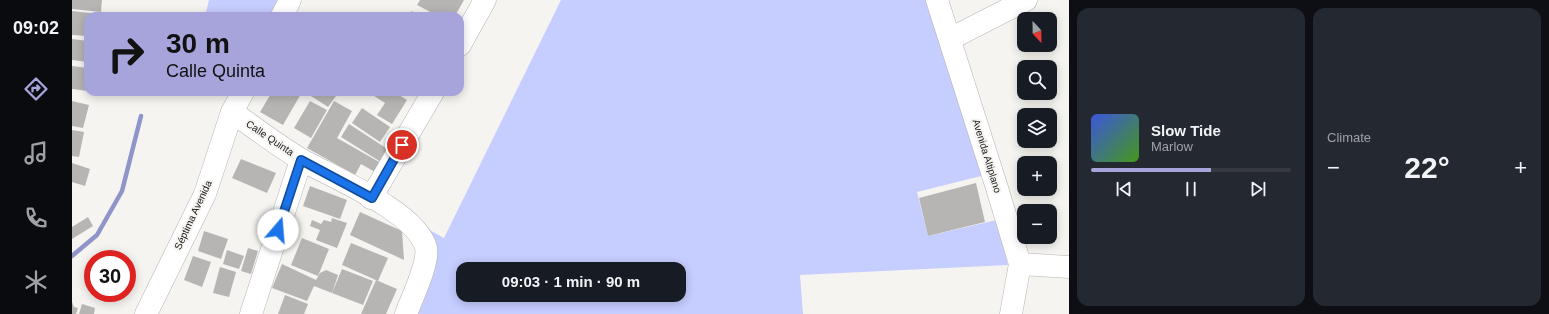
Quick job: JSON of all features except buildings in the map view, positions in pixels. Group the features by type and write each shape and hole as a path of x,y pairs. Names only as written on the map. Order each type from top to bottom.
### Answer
{"street":[{"path":"284,12 290,0"},
{"path":"464,38 485,0"},
{"name":"Avenida Altiplano","path":"937,0 1020,264 1011,314"},
{"path":"950,39 1026,0"},
{"name":"Séptima Avenida","path":"146,314 204,194 232,112 241,96"},
{"path":"372,198 431,96"},
{"name":"Calle Quinta","path":"232,112 301,160 390,208 411,224 422,236 426,249 426,262 406,314"},
{"path":"251,314 301,160"},
{"path":"1020,264 1069,268"}],"shaded area":[{"path":"209,0 279,0 273,12 206,12"},
{"path":"561,0 930,0 985,175 917,192 928,236 997,220 1008,265 800,275 803,314 418,314 434,265 426,228 444,238"}],"waterway":[{"path":"72,256 97,235 122,191 141,116"}],"route":[{"path":"278,230 301,160 372,198 402,145"}]}
